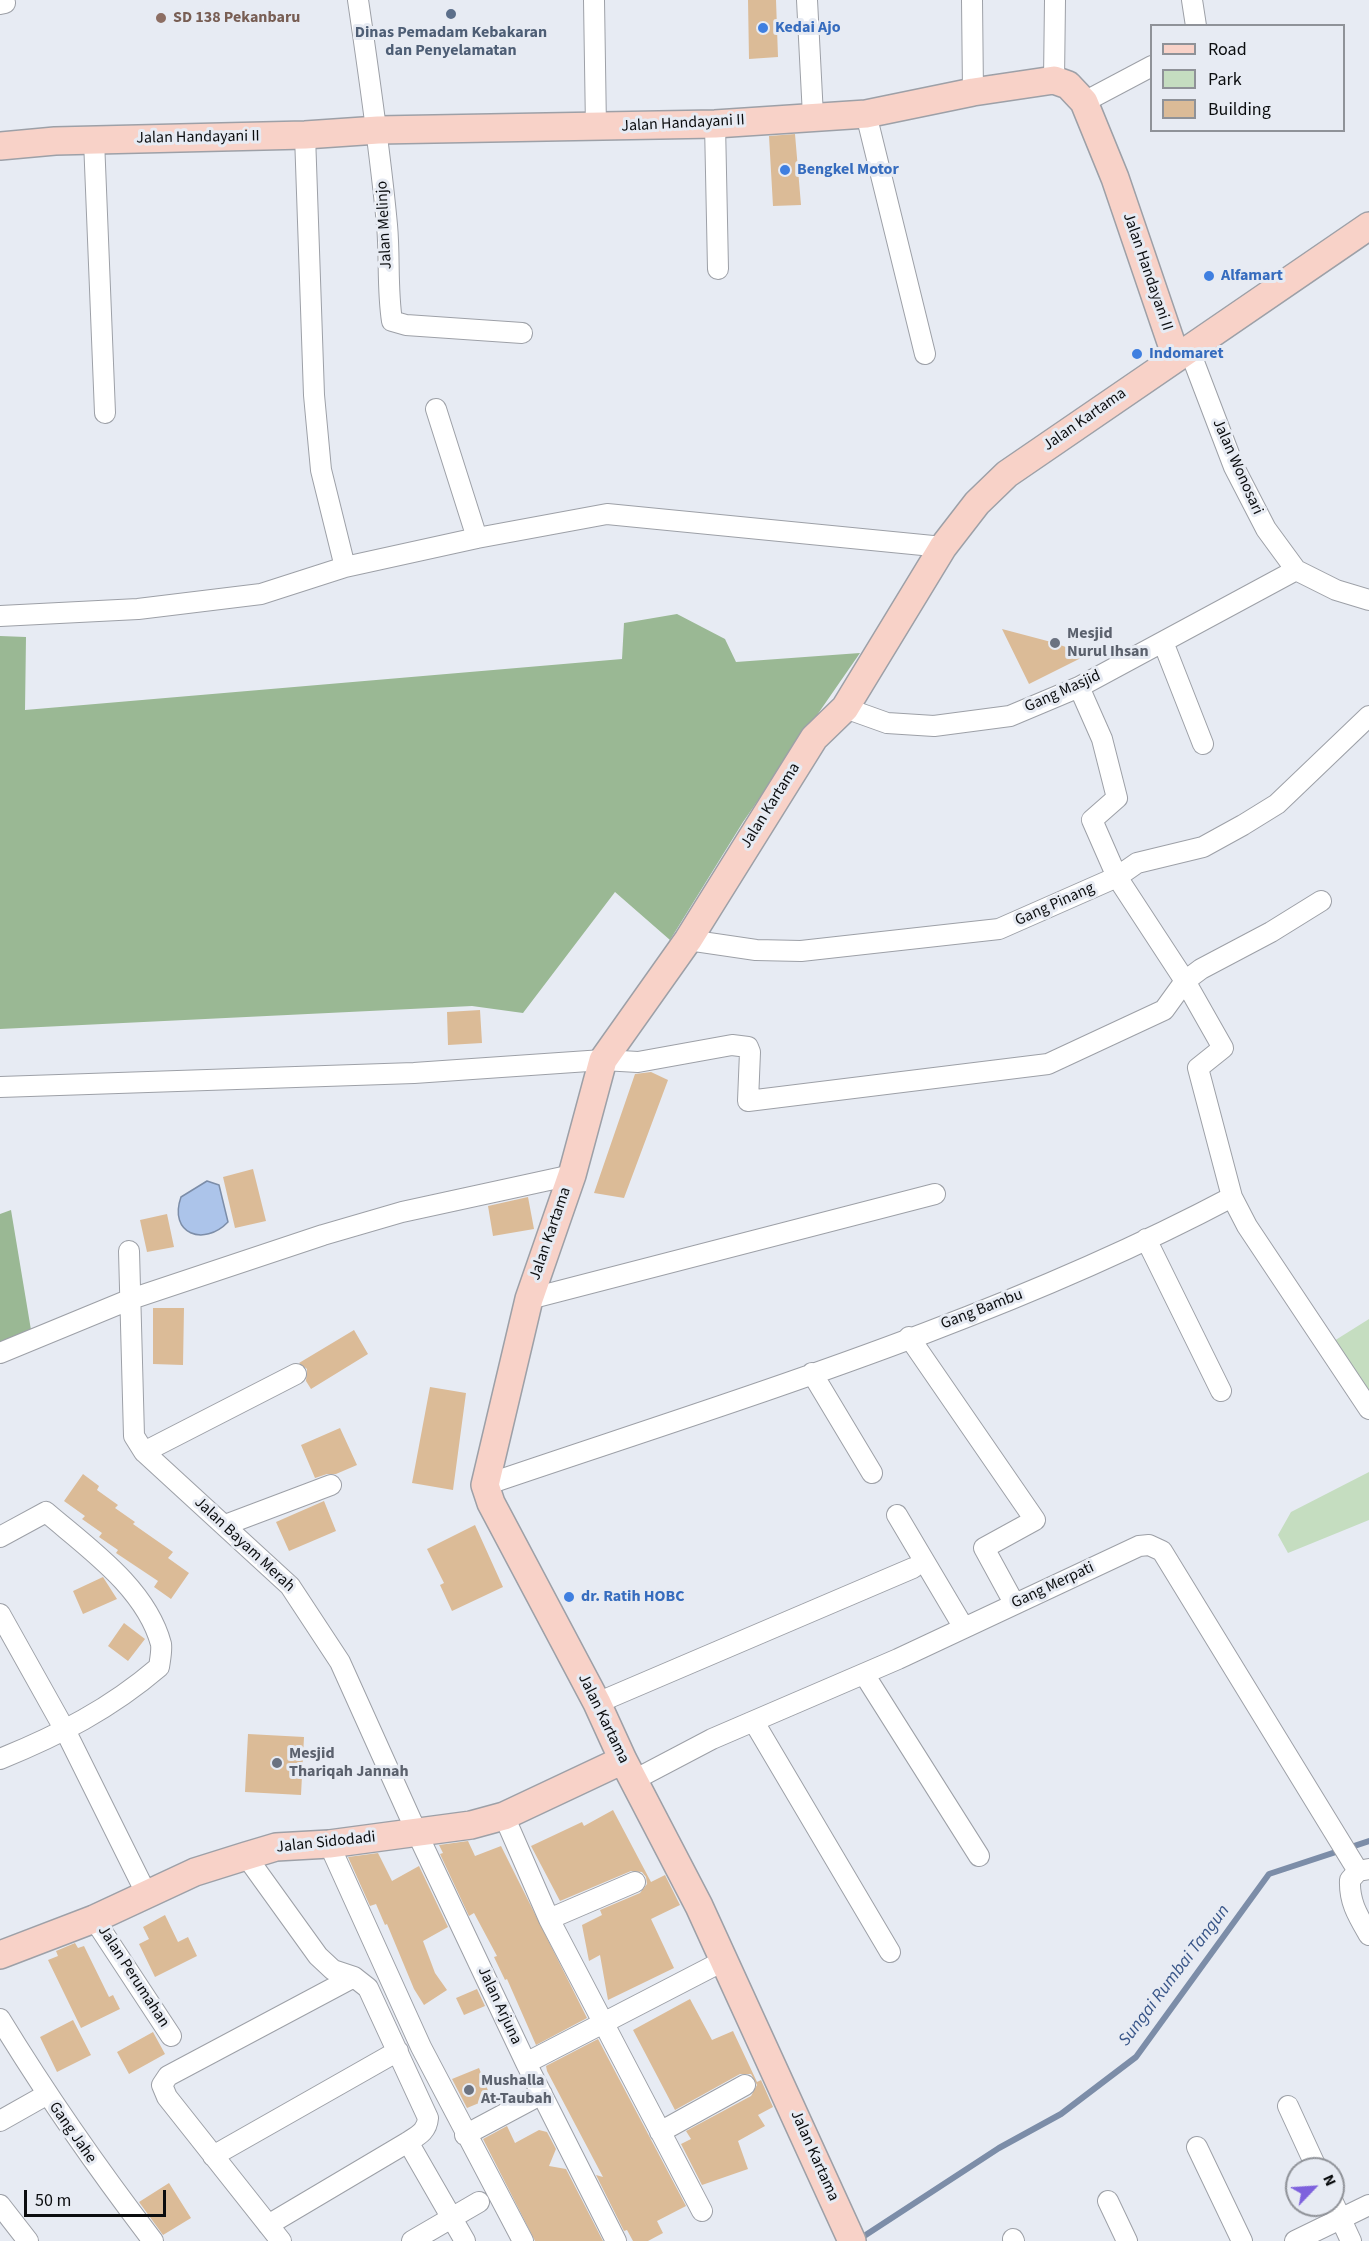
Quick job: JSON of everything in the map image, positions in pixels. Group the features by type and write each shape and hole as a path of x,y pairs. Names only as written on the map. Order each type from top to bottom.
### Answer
{"main road":[{"name":"Jalan Handayani II","path":"0,146 94,140 306,135 378,130 596,128 715,124 866,114 972,92 1054,80 1068,85 1084,102 1182,353"},
{"name":"Jalan Kartama","path":"852,2241 671,1849 491,1503 485,1485 529,1299 572,1175 603,1060 688,940 814,738 845,708 942,547 977,503 1007,474 1369,226"},
{"name":"Jalan Sidodadi","path":"0,1955 94,1919 146,1893 276,1847 329,1844 471,1826 629,1770"}],"street":[{"name":"Jalan Melinjo","path":"358,0 378,130 388,240 388,299 392,321 406,325 522,333"},
{"path":"594,0 596,128"},
{"path":"807,0 813,116"},
{"path":"972,0 972,92"},
{"path":"1054,0 1054,80"},
{"path":"1192,0 1196,24"},
{"path":"1084,102 1150,67"},
{"path":"866,114 925,354"},
{"path":"715,124 718,269"},
{"path":"306,135 314,395 321,470 345,567"},
{"path":"94,140 105,413"},
{"name":"Jalan Wonosari","path":"1182,353 1250,503 1296,570 1328,586 1369,600"},
{"path":"436,409 477,538"},
{"path":"0,616 138,609 261,594 345,567 477,538 607,514 942,547"},
{"name":"Gang Masjid","path":"845,708 887,723 934,726 1010,716 1079,687 1296,570"},
{"path":"1163,642 1203,744"},
{"path":"1079,687 1102,739 1117,798 1092,820 1118,878 1185,981 1223,1048 1198,1068 1232,1197 1247,1226 1366,1399"},
{"name":"Gang Pinang","path":"688,940 756,950 801,951 964,935 999,929 1118,878 1147,859 1203,847 1277,804 1369,716"},
{"path":"0,1088 414,1073 603,1060 638,1062 732,1045 748,1047 748,1101 1048,1064 1164,1010 1185,981 1201,969 1271,932 1321,901"},
{"path":"0,1353 131,1299 402,1212 572,1175"},
{"path":"529,1299 935,1194"},
{"name":"Gang Bambu","path":"485,1485 812,1373 1047,1286 1232,1197"},
{"path":"1146,1239 1221,1391"},
{"name":"Jalan Bayam Merah","path":"129,1251 132,1428 144,1452 290,1586 340,1662 417,1833"},
{"path":"909,1337 1035,1520 984,1548 1014,1604"},
{"path":"812,1373 872,1473"},
{"path":"144,1452 296,1374"},
{"path":"225,1525 331,1485"},
{"path":"0,1537 46,1512 105,1563 141,1602 161,1646 159,1667 138,1685 66,1732 0,1759"},
{"path":"897,1515 964,1628"},
{"name":"Gang Merpati","path":"629,1770 754,1722 864,1674 1139,1546 1149,1545 1162,1551 1355,1861"},
{"path":"597,1703 913,1568"},
{"path":"0,1614 8,1645 66,1732 146,1893"},
{"path":"864,1674 979,1856"},
{"path":"754,1722 890,1952"},
{"path":"504,1816 549,1919 606,2023 702,2211"},
{"name":"Jalan Arjuna","path":"417,1833 526,2063 616,2241"},
{"path":"329,1844 421,2047 465,2135 523,2241"},
{"path":"246,1856 318,1956 333,1970 354,1977 368,1988 428,2118 427,2126 421,2134 268,2224"},
{"path":"1355,1861 1350,1880 1352,1905 1369,1935"},
{"path":"549,1919 635,1882"},
{"name":"Jalan Perumahan","path":"94,1919 171,2036"},
{"path":"526,2063 723,1961"},
{"path":"281,2241 167,2097 162,2085 168,2076 354,1977"},
{"name":"Gang Jahe","path":"0,2019 46,2095 88,2156 153,2241"},
{"path":"213,2156 398,2051"},
{"path":"660,2132 745,2085"},
{"path":"465,2135 542,2094"},
{"path":"0,2121 46,2095"},
{"path":"1288,2106 1311,2157"},
{"path":"408,2142 465,2241"},
{"path":"1197,2147 1242,2241"},
{"path":"1108,2201 1127,2241"},
{"path":"412,2241 479,2202"},
{"path":"0,2205 28,2241"},
{"path":"1345,2210 1369,2205"},
{"path":"1295,2241 1329,2217"},
{"path":"1340,2217 1351,2241"}],"green space":[{"path":"677,614 725,639 736,662 860,653 743,822 670,940 615,892 523,1013 472,1006 0,1029 0,636 26,637 25,710 622,659 624,623"},
{"path":"11,1210 32,1336 0,1348 0,1214"},
{"path":"1369,1319 1369,1409 1326,1346"},
{"path":"1369,1472 1369,1520 1288,1553 1278,1535 1291,1512"}],"water":[{"path":"207,1181 219,1185 228,1222 219,1230 199,1235 184,1228 179,1220 178,1210 181,1197"}],"building":[{"name":"Kedai Ajo","path":"748,0 776,0 778,57 749,59"},
{"name":"Bengkel Motor","path":"795,134 801,205 773,206 769,136"},
{"path":"1002,629 1055,643 1087,655 1029,684"},
{"path":"480,1010 482,1043 448,1045 447,1012"},
{"path":"651,1072 668,1080 624,1198 594,1193 635,1074"},
{"path":"253,1169 266,1221 235,1228 223,1177"},
{"path":"528,1197 534,1229 493,1236 488,1206"},
{"path":"167,1214 174,1247 147,1252 140,1220"},
{"path":"153,1308 184,1308 183,1365 153,1364"},
{"path":"354,1330 368,1354 311,1389 306,1381 307,1369 299,1363"},
{"path":"430,1387 466,1393 453,1490 412,1483"},
{"path":"340,1428 357,1465 336,1474 315,1478 301,1445"},
{"path":"83,1474 99,1486 97,1490 118,1505 115,1508 135,1522 133,1524 173,1552 168,1558 189,1573 171,1599 154,1587 158,1581 116,1553 118,1550 99,1537 102,1533 82,1519 85,1516 64,1501"},
{"path":"324,1501 336,1531 289,1551 276,1522"},
{"path":"475,1525 503,1587 452,1611 440,1585 444,1583 427,1549"},
{"path":"103,1577 117,1599 83,1614 73,1591"},
{"path":"124,1623 145,1639 128,1661 108,1646"},
{"path":"248,1734 304,1737 301,1795 245,1792"},
{"path":"613,1810 651,1882 665,1875 680,1905 651,1919 674,1968 608,2000 600,1955 589,1961 582,1925 602,1915 600,1910 640,1893 647,1884 646,1877 642,1872 631,1871 560,1901 531,1846 582,1822 584,1826"},
{"path":"468,1841 475,1856 501,1846 587,2018 536,2045 507,1979 505,1980 494,1957 497,1956 474,1913 469,1916 440,1854 443,1853 439,1845"},
{"path":"378,1853 392,1881 419,1866 448,1927 423,1941 435,1973 447,1990 424,2005 414,1989 387,1924 385,1925 376,1904 370,1906 348,1857"},
{"path":"165,1915 178,1942 188,1937 197,1956 155,1977 139,1944 149,1939 143,1927"},
{"path":"75,1943 78,1948 84,1946 109,1997 113,1995 120,2009 81,2028 48,1960 58,1956 56,1951"},
{"path":"477,1989 485,2006 464,2015 456,1998"},
{"path":"690,1999 712,2040 733,2031 757,2082 761,2080 773,2107 758,2115 765,2126 738,2141 748,2169 702,2185 681,2144 691,2139 686,2131 751,2096 757,2085 751,2074 740,2074 675,2110 633,2030"},
{"path":"73,2020 91,2055 57,2072 40,2037"},
{"path":"153,2032 165,2054 129,2074 117,2052"},
{"path":"598,2039 686,2206 657,2221 663,2233 648,2241 633,2241 627,2230 624,2231 596,2175 603,2177 547,2071 546,2066"},
{"name":"Mushalla At-Taubah","path":"479,2068 491,2098 467,2108 452,2079"},
{"path":"507,2126 515,2143 539,2130 547,2132 556,2149 549,2166 566,2169 603,2241 535,2241 483,2139"},
{"path":"169,2183 191,2218 163,2235 139,2202"}],"waterway":[{"name":"Sungai Rumbai Tangun","path":"858,2240 999,2148 1061,2114 1136,2057 1269,1874 1369,1841"}],"place":[{"name":"Dinas Pemadam Kebakaran dan Penyelamatan","path":"451,14"},
{"name":"SD 138 Pekanbaru","path":"161,18"},
{"name":"Kedai Ajo","path":"763,28"},
{"name":"Bengkel Motor","path":"785,170"},
{"name":"Alfamart","path":"1209,276"},
{"name":"Indomaret","path":"1137,354"},
{"name":"Mesjid Nurul Ihsan","path":"1055,643"},
{"name":"dr. Ratih HOBC","path":"569,1597"},
{"name":"Mesjid Thariqah Jannah","path":"277,1763"},
{"name":"Mushalla At-Taubah","path":"469,2090"}]}
